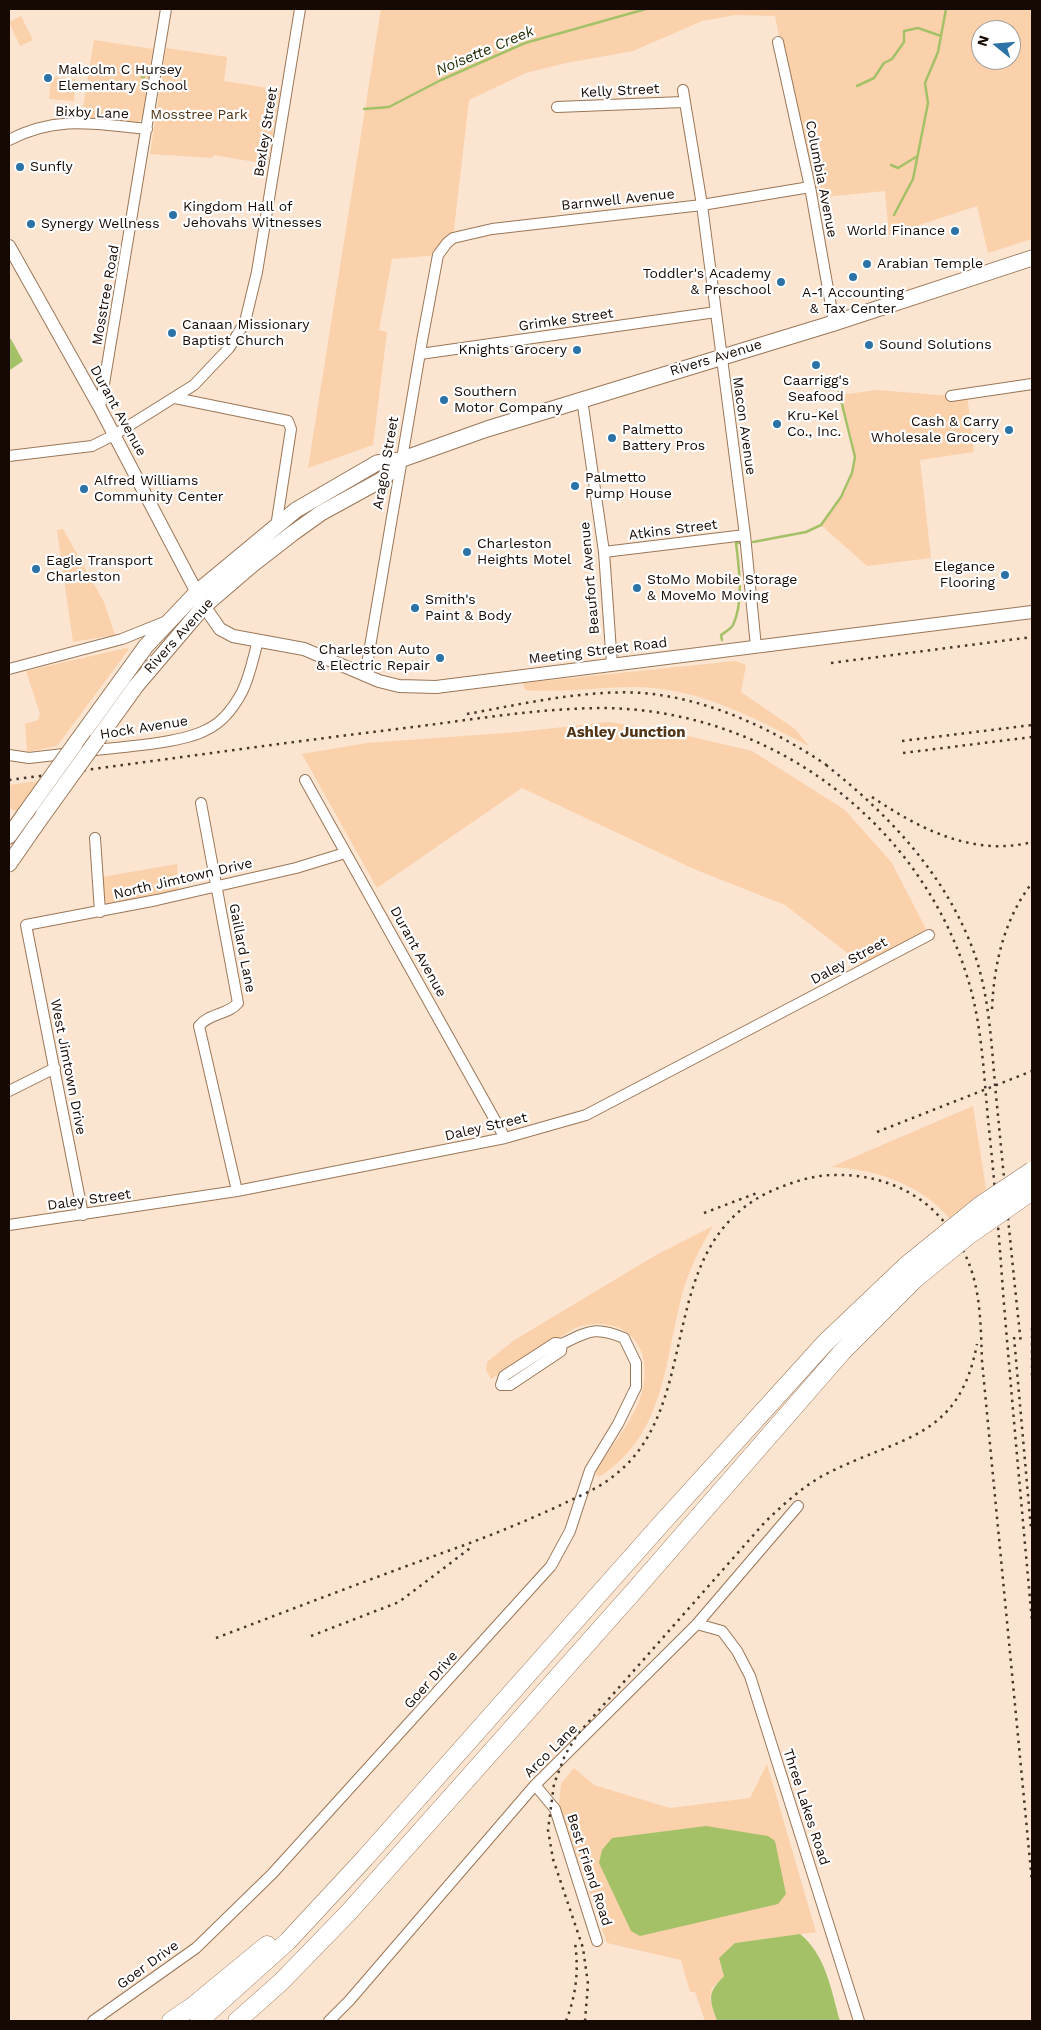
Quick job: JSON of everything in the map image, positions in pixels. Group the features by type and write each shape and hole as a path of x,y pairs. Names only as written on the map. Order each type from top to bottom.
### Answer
{"highway":[{"path":"199,2021 288,1941 470,1740 660,1524 825,1343 911,1272 981,1205 1032,1171"},
{"path":"237,2021 281,1982 387,1870 634,1592 911,1272 969,1235 1032,1191"},
{"path":"171,2021 193,2006 272,1941 470,1740"},
{"path":"247,2021 321,1951 387,1870"}],"main road":[{"name":"Rivers Avenue","path":"9,836 124,674 168,620 197,592 296,510 357,474 377,463 400,460 456,439 721,356 834,323 1032,258"},
{"name":"Rivers Avenue","path":"9,864 141,679 204,606 292,533 321,513 383,479 400,460"}],"street":[{"name":"Mosstree Road","path":"100,408 166,9"},
{"name":"Bexley Street","path":"9,456 88,446 114,435 194,385 222,356 245,322 258,272 300,9"},
{"name":"Columbia Avenue","path":"778,42 810,187 834,323"},
{"name":"Macon Avenue","path":"683,90 683,102 702,205 745,536 756,647"},
{"name":"Kelly Street","path":"557,108 683,102"},
{"name":"Bixby Lane","path":"9,140 38,127 59,124 147,129"},
{"name":"Barnwell Avenue","path":"438,255 453,238 492,229 702,205 810,187"},
{"name":"Durant Avenue","path":"11,254 100,408 197,592"},
{"name":"Aragon Street","path":"366,676 400,460 438,255"},
{"name":"Grimke Street","path":"420,354 716,312"},
{"path":"951,396 1032,384"},
{"path":"175,398 286,419 290,423 291,429 276,527"},
{"name":"Beaufort Avenue","path":"582,399 604,552 612,665"},
{"name":"Atkins Street","path":"604,552 745,536"},
{"name":"Meeting Street Road","path":"197,592 204,606 222,631 233,636 304,649 366,676 399,686 436,687 1032,612"},
{"path":"9,668 122,639 168,620"},
{"name":"Hock Avenue","path":"9,755 22,758 38,757 181,738 206,730 222,719 243,690 258,641"},
{"name":"Durant Avenue","path":"305,780 505,1138"},
{"name":"Gaillard Lane","path":"201,803 238,1003 234,1008 204,1018 199,1026 237,1191"},
{"path":"95,838 100,912"},
{"name":"North Jimtown Drive","path":"26,925 100,912 296,868 345,853"},
{"name":"West Jimtown Drive","path":"26,925 83,1215"},
{"name":"Daley Street","path":"9,1225 237,1191 505,1138 586,1115 929,935"},
{"path":"9,1091 55,1068"},
{"name":"Goer Drive","path":"93,2021 196,1948 272,1874 551,1566 570,1531 590,1470 618,1424 636,1387 636,1363 624,1338 605,1330 584,1333 562,1344 555,1343 504,1376 501,1385 510,1385 525,1376 561,1351 562,1344"},
{"name":"Arco Lane","path":"329,2021 349,2001 535,1785 697,1624 798,1506"},
{"name":"Three Lakes Road","path":"697,1624 722,1631 737,1651 750,1676 859,2021"},
{"name":"Best Friend Road","path":"535,1785 555,1809 597,1941"}],"green space":[{"path":"381,9 1032,9 1032,239 988,253 977,206 889,235 885,191 812,198 775,16 735,15 702,21 633,51 566,63 526,73 469,100 453,238 438,255 392,259 379,330 387,332 373,445 308,468"},
{"path":"21,16 33,40 20,46 9,22"},
{"path":"94,40 153,49 143,117 134,126 81,120"},
{"name":"Mosstree Park","path":"166,48 227,57 224,81 280,90 268,164 213,155 213,158 150,154"},
{"path":"51,77 75,79 74,101 49,99"},
{"path":"877,390 951,396 967,394 974,452 920,460 931,558 867,566 821,525 844,494 854,465 853,441 840,395"},
{"path":"63,529 104,602 115,635 73,642 57,530"},
{"path":"126,648 129,649 57,746 27,752 25,724 38,720 40,714 26,671"},
{"path":"735,661 746,665 741,692 795,729 809,746 726,706 682,693 636,687 553,691 525,690 523,683"},
{"path":"609,722 671,732 752,751 845,810 892,863 929,935 867,968 785,905 694,869 522,788 377,888 302,754 367,743 518,732"},
{"path":"39,781 17,812 9,808 9,785"},
{"path":"177,864 178,890 106,907 102,877"},
{"path":"973,1106 986,1189 949,1218 925,1196 896,1180 864,1171 831,1167"},
{"path":"713,1226 695,1260 685,1286 659,1396 650,1419 637,1440 621,1460 599,1477 596,1475 597,1469 629,1421 638,1404 644,1386 645,1369 642,1354 635,1341 625,1331 611,1325 595,1324 575,1328 491,1379 486,1370 487,1362 513,1341 656,1255"},
{"path":"767,1764 816,1932 735,1943 724,1976 712,1988 710,1998 717,2021 705,2021 695,1992 690,1992 681,1960 607,1943 559,1804 561,1784 574,1768 594,1785 670,1808 750,1798"}],"shaded area":[{"path":"9,339 11,339 23,361 10,370"},
{"path":"706,1826 768,1836 775,1841 786,1894 778,1904 640,1936 631,1931 599,1863 602,1850 612,1838"},
{"path":"800,1934 809,1942 822,1963 840,2021 717,2021 711,1997 714,1988 724,1976 719,1958 735,1943"}],"waterway":[{"name":"Noisette Creek","path":"364,109 389,107 441,80 525,43 646,9"},
{"path":"894,215 913,179 928,103 925,83 938,52 946,9"},
{"path":"857,86 874,78 884,63 892,59 904,42 904,31 918,28 941,36"},
{"path":"891,165 898,168 916,157"},
{"path":"753,542 806,532 821,525 841,497 852,473 855,457 839,392"},
{"path":"722,640 721,635 733,625 739,606 740,585 736,543 739,543"}],"railway":[{"path":"831,663 1032,637"},
{"path":"467,714 577,695 622,692 668,696 718,709 741,718 788,741 831,768"},
{"path":"9,780 504,715 604,708 666,714 726,730 783,755 834,788 880,829 919,877 950,931 975,1006 982,1054 994,1183 1032,1621"},
{"path":"902,741 1032,725"},
{"path":"903,753 1032,737"},
{"path":"826,765 849,783 891,823 928,867 958,916 977,960 989,1017 1021,1344"},
{"path":"872,797 909,820 948,837 968,843 1010,846 1032,842"},
{"path":"992,1009 995,975 1002,943 1014,912 1032,883"},
{"path":"877,1132 1032,1071"},
{"path":"216,1638 490,1535 563,1504 606,1482 640,1448 659,1413 672,1373 692,1292 707,1254 730,1220 765,1194 781,1187 816,1177 849,1175 891,1184 917,1197 939,1216 953,1233 963,1250 975,1284 980,1320 982,1361 1032,1882"},
{"path":"704,1213 757,1193"},
{"path":"1032,1328 1032,1381"},
{"path":"1014,1337 1031,1529"},
{"path":"585,2021 588,1984 583,1948 553,1859 548,1830 554,1784 565,1755 577,1735 779,1508 819,1478 923,1431 941,1417 956,1399 968,1376 977,1344"},
{"path":"311,1636 399,1602 473,1546"},
{"path":"566,2021 576,1983 575,1943"}],"place":[{"name":"Malcolm C Hursey Elementary School","path":"48,78"},
{"name":"Sunfly","path":"20,167"},
{"name":"Kingdom Hall of Jehovahs Witnesses","path":"173,215"},
{"name":"Synergy Wellness","path":"31,224"},
{"name":"World Finance","path":"955,231"},
{"name":"Arabian Temple","path":"867,264"},
{"name":"A-1 Accounting & Tax Center","path":"853,277"},
{"name":"Toddler's Academy & Preschool","path":"781,282"},
{"name":"Canaan Missionary Baptist Church","path":"172,333"},
{"name":"Sound Solutions","path":"869,345"},
{"name":"Knights Grocery","path":"577,350"},
{"name":"Caarrigg's Seafood","path":"816,365"},
{"name":"Southern Motor Company","path":"444,400"},
{"name":"Kru-Kel Co., Inc.","path":"777,424"},
{"name":"Cash & Carry Wholesale Grocery","path":"1009,430"},
{"name":"Palmetto Battery Pros","path":"612,438"},
{"name":"Palmetto Pump House","path":"575,486"},
{"name":"Alfred Williams Community Center","path":"84,489"},
{"name":"Charleston Heights Motel","path":"467,552"},
{"name":"Eagle Transport Charleston","path":"36,569"},
{"name":"Elegance Flooring","path":"1005,575"},
{"name":"StoMo Mobile Storage & MoveMo Moving","path":"637,588"},
{"name":"Smith's Paint & Body","path":"415,608"},
{"name":"Charleston Auto & Electric Repair","path":"440,658"}],"district":[{"name":"Ashley Junction","path":"626,733"}]}
